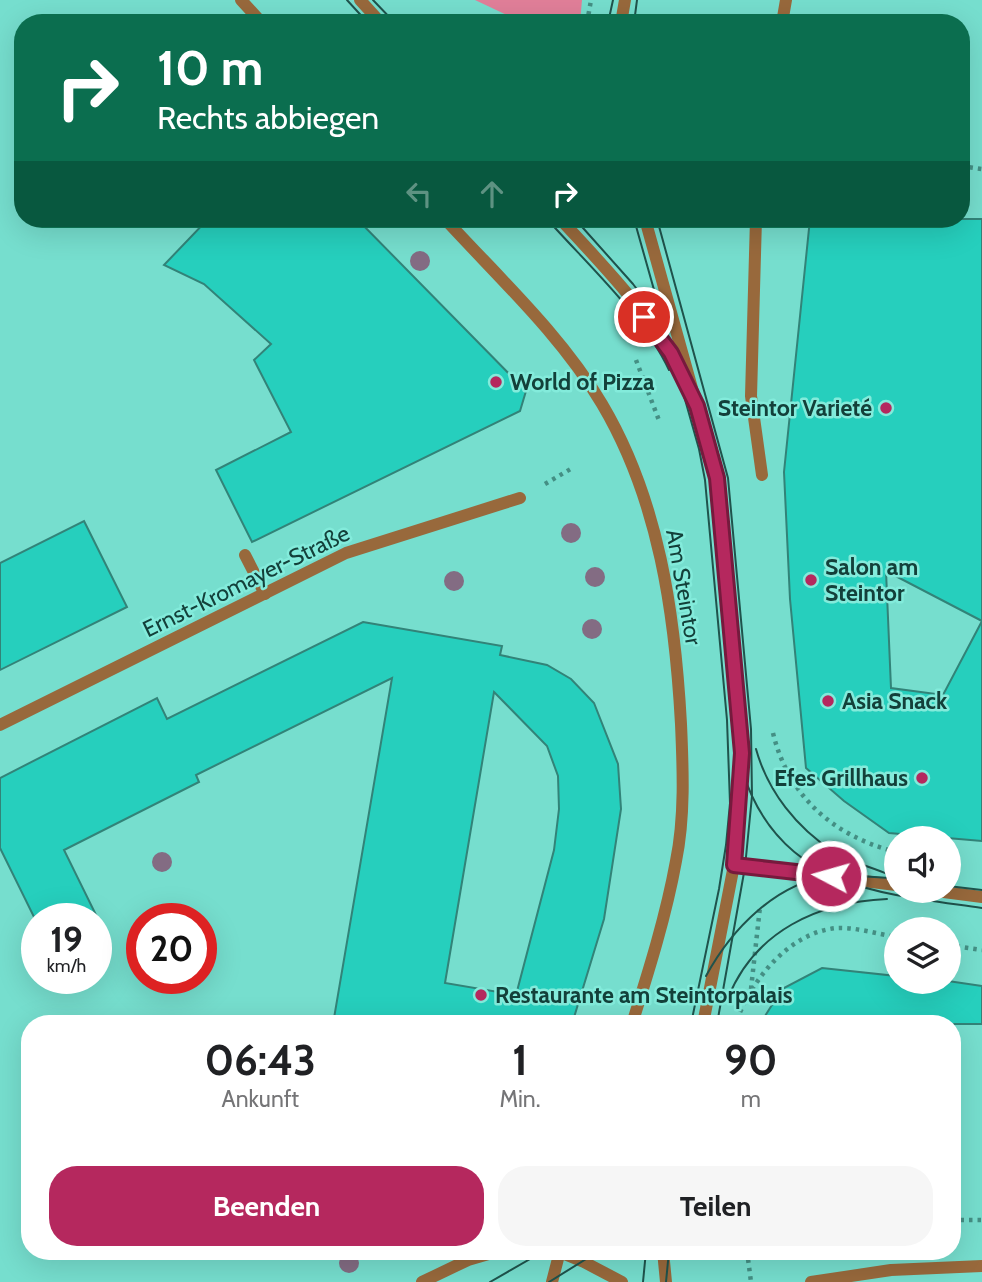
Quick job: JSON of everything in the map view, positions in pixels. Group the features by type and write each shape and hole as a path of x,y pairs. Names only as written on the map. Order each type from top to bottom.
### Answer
{"street":[{"path":"241,0 254,14"},
{"path":"360,0 373,14"},
{"name":"Am Steintor","path":"453,228 545,328 584,376 603,405 634,472 658,545 667,587 679,689 683,793 677,859 656,945 635,1015"},
{"path":"568,228 656,331 671,353 697,406"},
{"path":"648,228 712,452 720,498 742,753 734,865 706,1015"},
{"path":"756,228 751,397 762,475"},
{"name":"Ernst-Kromayer-Straße","path":"0,725 346,553 520,498"},
{"path":"245,555 265,594"},
{"path":"734,865 884,884"},
{"path":"961,894 982,897"},
{"path":"422,1282 468,1260"},
{"path":"552,1282 557,1260"},
{"path":"577,1260 622,1282"},
{"path":"664,1260 666,1282"},
{"path":"811,1282 891,1270 982,1266"}],"path":[{"path":"740,1015 751,989 767,970 780,956 813,935 838,928 884,935"},
{"path":"961,947 982,950"},
{"path":"961,1220 982,1220"},
{"path":"748,1260 751,1282"}],"shaded area":[{"path":"475,0 582,0 581,14 505,14"}],"building":[{"path":"970,219 982,219 982,621 982,841 961,839 961,826 884,826 884,829 844,801 806,768 790,599 784,472 809,228 970,228","holes":["886,571 982,621 943,695 891,688"]},
{"path":"199,228 366,228 526,391 520,411 252,542 216,470 291,432 254,360 271,344 204,284 164,265"},
{"path":"84,521 127,607 0,670 0,563"},
{"path":"363,622 502,646 500,655 547,665 571,679 594,703 618,764 621,809 604,919 575,1015 335,1015 392,678 196,775 199,782 64,850 90,903 27,903 0,848 0,778 157,698 167,719","holes":["494,692 547,746 558,776 559,809 554,850 516,995 445,983"]},
{"path":"822,968 884,975 884,994 961,994 961,983 982,986 982,1024 961,1024 961,1015 766,1015 782,989"}],"tram line":[{"path":"347,0 360,14"},
{"path":"373,0 386,14"},
{"path":"610,14 613,0"},
{"path":"635,14 637,0"},
{"path":"555,228 630,310 669,370"},
{"path":"583,228 633,284 657,316"},
{"path":"637,228 699,449 705,480 727,720 730,803 726,845 693,1015"},
{"path":"659,228 728,478 751,729 752,796 745,867 719,1015"},
{"path":"733,740 752,796 771,828 794,852 820,870 881,892 982,908"},
{"path":"756,749 776,794 808,832 840,856 884,873"},
{"path":"706,976 742,926 774,898 792,888 832,876 884,877"},
{"path":"961,888 982,890"},
{"path":"728,998 755,955 772,938 792,924 837,906 884,899"},
{"path":"490,1282 528,1260"},
{"path":"549,1282 584,1260"},
{"path":"643,1282 645,1260"},
{"path":"666,1282 668,1260"}],"place":[{"name":"World of Pizza","path":"496,382"},
{"name":"Steintor Varieté","path":"886,408"},
{"name":"Salon am Steintor","path":"811,580"},
{"name":"Asia Snack","path":"828,701"},
{"name":"Efes Grillhaus","path":"922,778"},
{"name":"Restaurante am Steintorpalais","path":"481,995"}],"route":[{"path":"644,317 671,353 697,406 712,452 717,478 742,753 734,865 831,876"}]}
